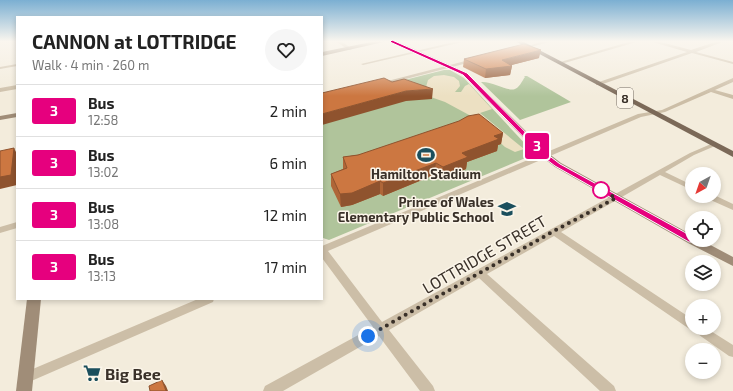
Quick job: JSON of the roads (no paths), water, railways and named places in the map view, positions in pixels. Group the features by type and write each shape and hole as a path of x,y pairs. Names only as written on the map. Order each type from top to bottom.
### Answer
{"main road":[{"path":"434,59 465,74 545,155 565,170 685,236"},
{"name":"8","path":"552,59 713,145 733,154"},
{"path":"0,118 16,115"},
{"path":"705,247 733,262"},
{"path":"24,385 34,300"}],"street":[{"path":"364,64 385,59"},
{"path":"375,85 478,59"},
{"path":"559,63 572,59"},
{"path":"598,84 671,59"},
{"path":"717,59 733,64"},
{"path":"0,68 16,65"},
{"path":"323,251 640,115 663,111 733,80"},
{"path":"0,90 16,87"},
{"path":"710,90 733,97"},
{"name":"LOTTRIDGE STREET","path":"270,391 554,231 616,198 659,172 713,145"},
{"path":"659,172 685,185"},
{"path":"721,202 733,207"},
{"path":"0,230 16,225"},
{"path":"554,231 685,320"},
{"path":"323,252 428,391"},
{"path":"480,273 609,391"},
{"path":"24,385 207,300"},
{"path":"708,335 733,352"}],"place":[{"name":"Hamilton Stadium","path":"426,155"},
{"name":"Prince of Wales Elementary Public School","path":"507,209"},
{"name":"Big Bee","path":"92,373"}]}
